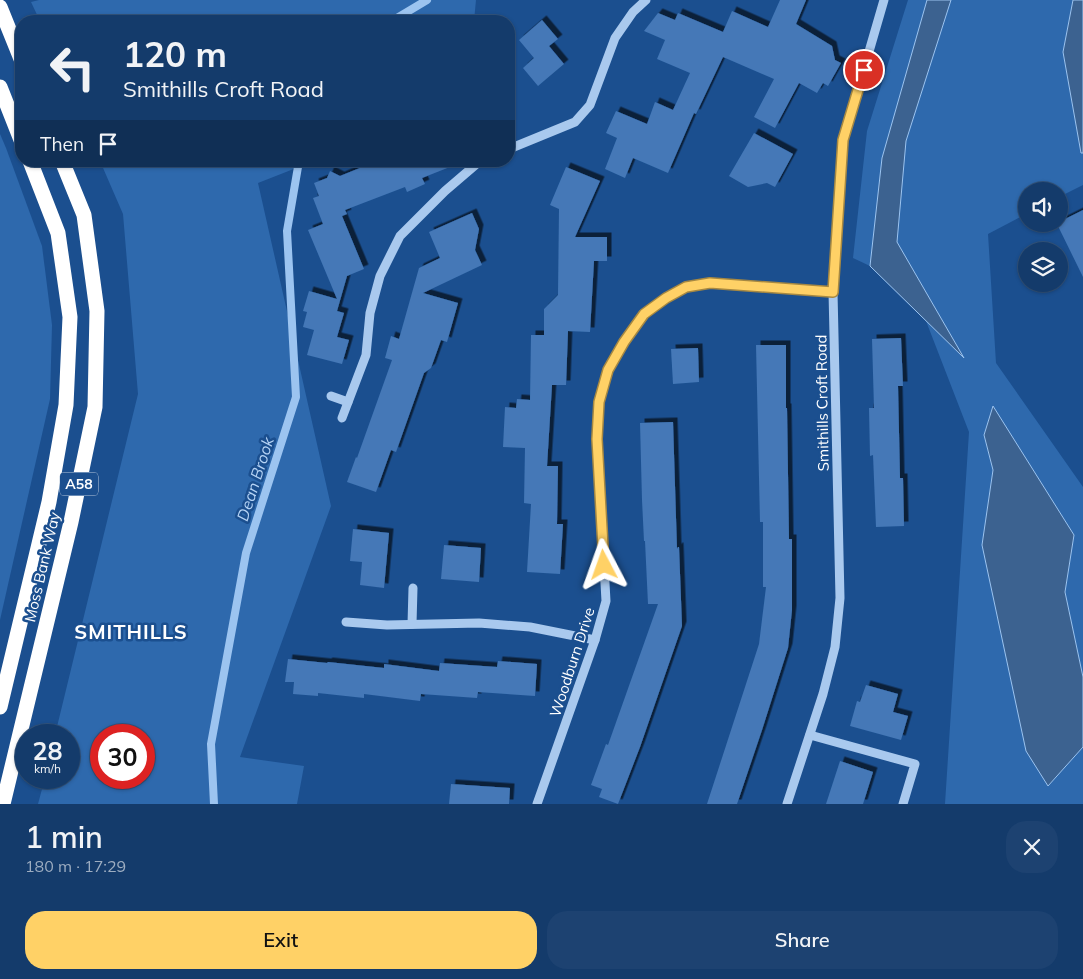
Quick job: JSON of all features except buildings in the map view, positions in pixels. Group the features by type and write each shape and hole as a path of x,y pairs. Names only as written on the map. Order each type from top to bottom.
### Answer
{"highway":[{"path":"0,7 15,44"},
{"path":"0,87 15,125"},
{"name":"Moss Bank Way","path":"0,707 49,502 66,405 70,317 58,233 32,167"},
{"name":"Moss Bank Way","path":"3,804 72,522 95,407 97,311 84,215 64,167"}],"street":[{"path":"515,147 575,122 590,104 615,38 633,12 646,0"},
{"name":"Smithills Croft Road","path":"787,804 823,694 835,647 840,598 833,292 843,140 884,0"},
{"path":"342,418 366,356 370,313 380,276 400,236 445,191 473,167"},
{"name":"Woodburn Drive","path":"537,804 595,640 606,601 597,439 599,402 608,370 624,342 644,314 666,298 686,287 710,283 833,292"},
{"path":"332,396 348,402"},
{"path":"412,624 413,588"},
{"path":"346,622 386,625 479,623 530,627 595,640"},
{"path":"810,735 915,764 903,804"}],"shaded area":[{"path":"39,0 476,0 475,15 37,15 31,2"},
{"path":"908,0 1073,0 1063,52 1081,152 1083,153 1083,185 1068,192 1068,182 1018,182 1018,218 988,234 996,363 1083,487 1083,677 1065,592 1074,535 993,407 984,435 993,470 982,545 1048,786 1083,747 1083,804 945,804 969,432 926,321 870,266 853,258 867,131"},
{"path":"927,0 951,0 906,141 897,242 964,358 870,266 882,158"},
{"path":"1073,0 1083,0 1083,153 1081,153 1063,52"},
{"path":"0,134 42,246 52,325 50,399 0,620"},
{"path":"103,167 299,167 258,183 331,506 240,757 304,766 297,804 38,804 42,789 80,789 80,724 58,724 138,394 123,214"},
{"path":"993,406 1074,535 1065,592 1083,677 1083,747 1048,786 1026,751 982,545 993,470 984,435"}],"waterway":[{"name":"Dean Brook","path":"402,15 427,0"},
{"name":"Dean Brook","path":"214,804 211,744 246,553 296,397 287,231 298,167"}],"district":[{"name":"SMITHILLS","path":"131,631"}],"route":[{"path":"604,565 597,439 599,402 608,370 624,342 644,314 666,298 686,287 710,283 833,292 843,140 864,70"}]}
